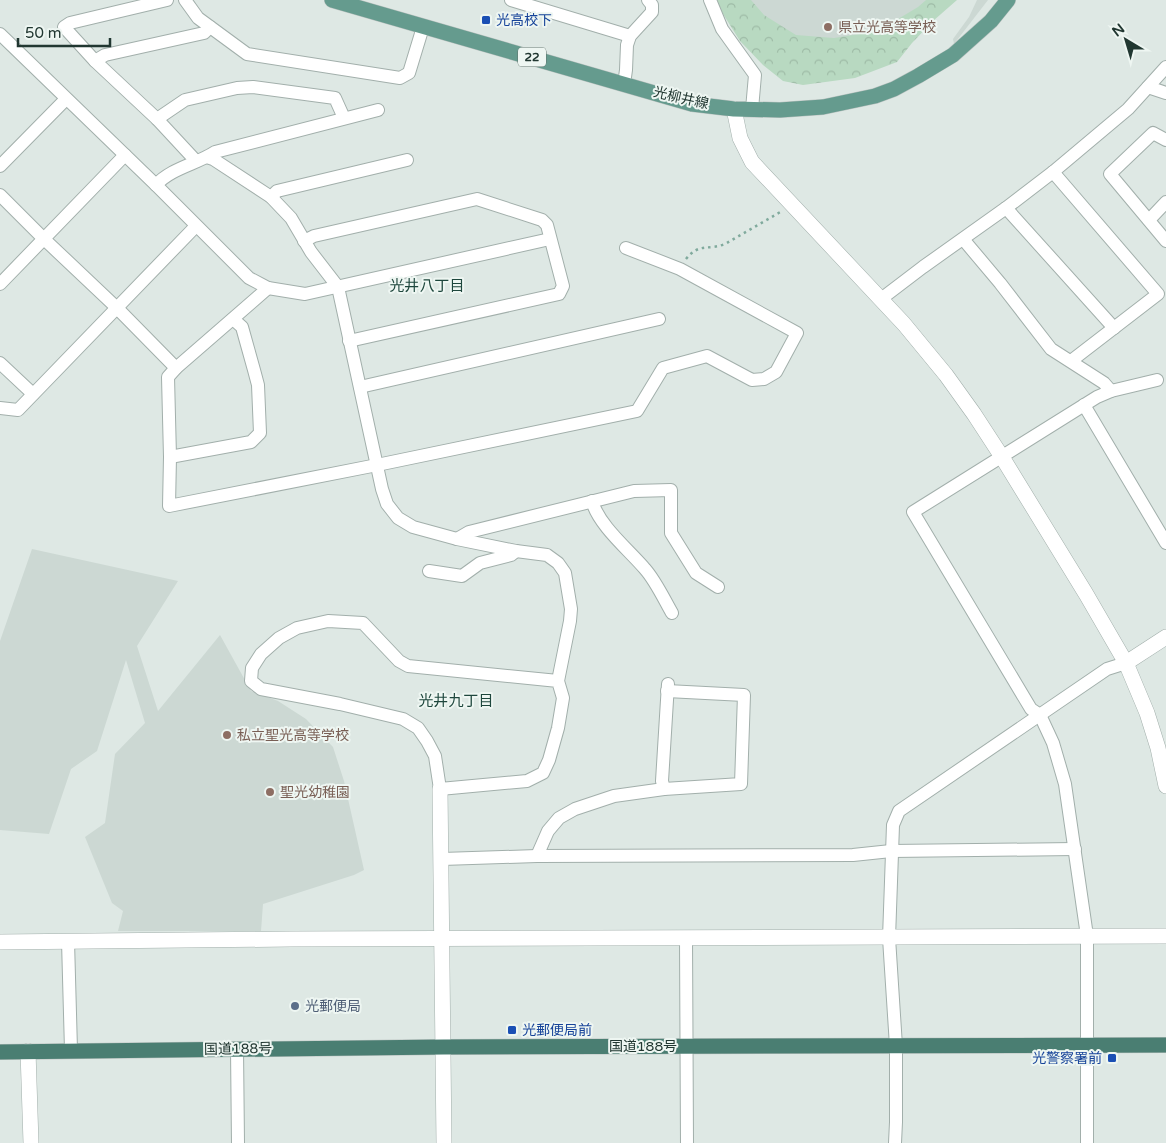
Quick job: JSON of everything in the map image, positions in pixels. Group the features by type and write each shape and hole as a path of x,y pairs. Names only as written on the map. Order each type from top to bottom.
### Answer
{"highway":[{"name":"国道188号","path":"0,1052 443,1047 1166,1044"}],"main road":[{"name":"光柳井線","path":"332,0 692,104 734,109 780,110 823,107 874,96 894,88 953,55 991,21 1008,0"}],"street":[{"path":"167,0 70,23 64,27 95,61 202,159 213,159 270,196 291,218 311,252 338,287 382,489 387,504 398,518 413,527 457,539 547,555 558,563 565,573 571,609 558,681 563,698 552,752 543,774 527,781 440,789"},
{"path":"185,0 198,18 247,54 400,78 409,73 423,27"},
{"path":"511,0 630,36"},
{"path":"624,84 627,45 630,36 652,12 652,5 648,0"},
{"path":"710,0 722,29 755,75 752,109"},
{"path":"95,61 105,54 204,33 210,27"},
{"path":"0,34 249,278 268,288 305,294 550,239"},
{"path":"881,299 1053,172 1128,109 1166,66"},
{"path":"157,119 185,100 237,88 253,87 335,98 344,118"},
{"path":"1148,87 1166,93"},
{"path":"0,166 66,100"},
{"path":"734,109 740,138 752,162 904,324 946,375 1002,457 1126,663 1147,713 1158,748 1166,786"},
{"path":"156,185 161,180 215,152 378,110"},
{"path":"1166,140 1153,132 1110,174 1166,241"},
{"path":"0,284 125,155"},
{"path":"270,196 277,191 407,160"},
{"path":"1053,172 1158,294 1071,361"},
{"path":"0,195 176,368"},
{"path":"304,241 314,236 477,199 542,220 547,225 563,286 559,294 350,341"},
{"path":"1148,220 1166,202"},
{"path":"1006,208 1114,328"},
{"path":"0,408 18,410 196,226"},
{"path":"963,239 1051,348 1104,383 1111,391"},
{"path":"268,288 168,377 169,506 637,411 663,368 707,356 752,380 764,379 776,372 796,333 680,268 626,248"},
{"path":"170,457 251,442 260,433 258,386 242,327 234,319"},
{"path":"360,387 659,320"},
{"path":"0,363 33,394"},
{"path":"1087,1143 1087,936 1065,784 1053,743 1040,715 1031,709 913,512 1084,405 1111,391 1157,380"},
{"path":"1084,405 1166,543"},
{"path":"457,539 469,532 634,491 672,490 670,533 696,573 718,587"},
{"path":"592,502 594,511 622,546 646,570 672,613"},
{"path":"428,571 462,576 480,563 511,555 516,551"},
{"path":"444,1143 442,858 440,789 435,756 418,728 403,719 340,704 261,689 251,681 252,668 261,654 279,638 297,628 328,622 363,623 399,661 408,666 558,681"},
{"path":"895,1143 896,1046 889,938 892,825 900,811 1107,669 1126,663 1166,637"},
{"path":"537,856 548,832 559,818 575,809 614,796 664,789 741,784 744,695 668,687 662,781 664,789"},
{"path":"442,858 853,855 892,851 1075,849"},
{"path":"0,942 1166,936"},
{"path":"686,938 687,1143"},
{"path":"68,941 71,1050"},
{"path":"237,1049 238,1143"},
{"path":"28,1052 31,1143"}],"path":[{"path":"680,268 693,251 702,247 715,248 725,244 791,203"}],"shaded area":[{"name":"県立光高等学校","path":"722,0 944,0 839,59"},
{"name":"県立光高等学校","path":"977,0 988,0 954,44 953,39 969,17"},
{"name":"私立聖光高等学校","path":"32,549 178,581 137,646 158,711 220,635 251,691 278,701 306,719 333,747 344,781 364,870 354,875 263,904 261,931 118,931 123,911 112,903 85,837 105,823 115,754 145,723 126,660 97,751 71,769 49,834 0,830 0,641"}],"green space":[{"path":"716,0 751,0 764,15 796,35 834,38 878,31 918,7 926,0 957,0 933,21 897,62 855,78 803,85 783,81 763,65 740,41"}],"place":[{"name":"光高校下","path":"486,20"},
{"name":"県立光高等学校","path":"828,27"},
{"name":"私立聖光高等学校","path":"227,735"},
{"name":"聖光幼稚園","path":"270,792"},
{"name":"光郵便局","path":"295,1006"},
{"name":"光郵便局前","path":"512,1030"},
{"name":"光警察署前","path":"1112,1058"}],"district":[{"name":"光井八丁目","path":"427,286"},
{"name":"光井九丁目","path":"456,701"}]}
